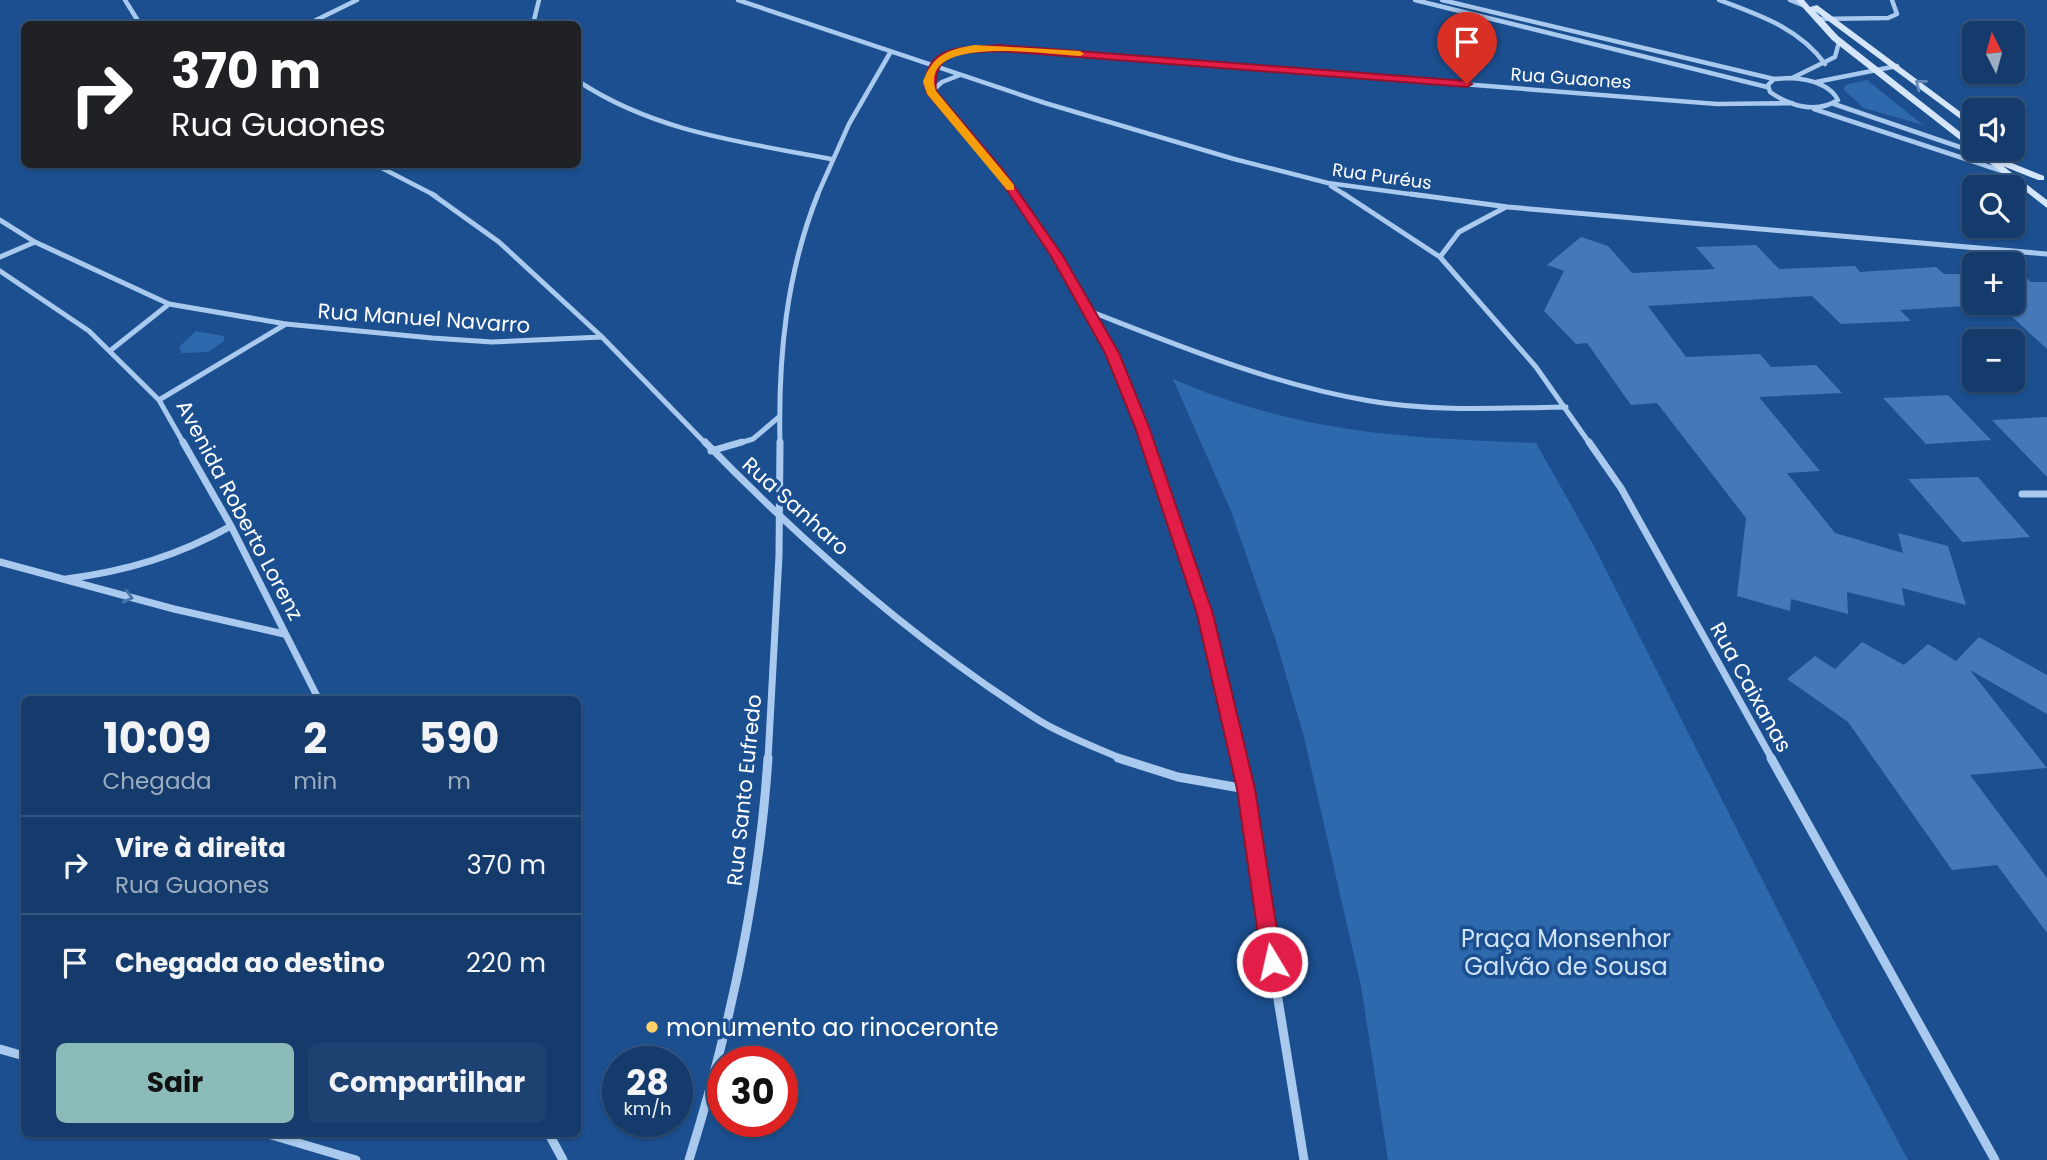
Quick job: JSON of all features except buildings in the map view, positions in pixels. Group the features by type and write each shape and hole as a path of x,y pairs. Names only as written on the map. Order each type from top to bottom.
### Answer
{"main road":[{"path":"1803,2 1839,42 1962,139"},
{"path":"1803,2 1832,19 1962,117"},
{"path":"1990,161 2047,205"},
{"path":"1999,161 2044,180"},
{"path":"2019,161 2044,180"}],"street":[{"path":"125,0 138,21"},
{"path":"313,21 357,0"},
{"path":"534,21 539,0"},
{"name":"Rua Puréus","path":"738,0 890,53 1196,148 1328,183 1508,207 2047,254"},
{"path":"1415,0 1767,87 1775,96 1792,103 2002,171"},
{"path":"1442,0 1774,79 1793,78 1815,82 1838,96 1834,104"},
{"path":"1720,0 1794,33 1816,50 1825,64"},
{"path":"1790,0 1803,2"},
{"path":"1817,19 1881,20 1897,14 1892,0"},
{"path":"1793,78 1835,57 1839,42"},
{"name":"Rua Guaones","path":"933,66 952,52 1000,48 1717,104 1792,103"},
{"name":"Rua Santo Eufredo","path":"689,1160 715,1079 745,945 766,789 780,519 781,357 787,302 806,227 831,159 862,94 890,53"},
{"path":"933,66 928,82 931,92 1000,172 1046,237 1091,311 1112,353 1174,514 1205,614 1246,789 1304,1160"},
{"path":"1815,82 1897,66"},
{"path":"931,92 942,82 960,74"},
{"path":"1767,87 1774,79"},
{"path":"581,83 635,112 680,128 831,159"},
{"path":"1807,106 1834,104 1962,147"},
{"name":"Rua Sanharo","path":"382,168 440,198 474,222 602,337 780,519 920,637 1042,722 1123,760 1178,777 1246,789"},
{"name":"Rua Caixanas","path":"1328,183 1388,220 1440,257 1512,338 1566,407 1621,488 1995,1160"},
{"path":"1440,257 1447,241 1464,228 1480,218 1508,207"},
{"path":"0,220 35,242 169,304 286,324"},
{"path":"0,257 35,242"},
{"name":"Avenida Roberto Lorenz","path":"0,271 46,299 111,350 159,400 231,526 317,696"},
{"path":"111,350 169,304"},
{"path":"1091,311 1262,377 1315,390 1373,401 1429,406 1566,407"},
{"path":"159,400 286,324"},
{"name":"Rua Manuel Navarro","path":"286,324 492,342 602,337"},
{"path":"711,451 752,439 779,416"},
{"path":"2022,494 2047,494"},
{"path":"62,580 137,568 169,559 231,526"},
{"path":"0,562 62,580 284,634"},
{"path":"0,1049 21,1055"},
{"path":"278,1137 356,1160"},
{"path":"551,1137 563,1160"}],"green space":[{"path":"1867,80 1923,125 1864,108 1844,90 1845,85"},
{"path":"196,331 224,336 224,341 208,352 182,353 179,347"},
{"name":"Praça Monsenhor Galvão de Sousa","path":"1173,379 1219,397 1307,422 1395,435 1536,443 1594,546 1824,1002 1908,1160 1388,1160 1361,986 1304,737 1276,641 1231,511"}],"slow traffic":[{"path":"1010,187 931,92 928,82 933,66 945,55 975,48 1080,54"}],"place":[{"name":"monumento ao rinoceronte","path":"652,1027"}],"route":[{"path":"1272,962 1246,789 1205,614 1174,514 1142,427 1112,353 1091,311 1046,237 1000,172 931,92 928,86 929,75 933,66 952,52 1000,48 1467,84"}]}
